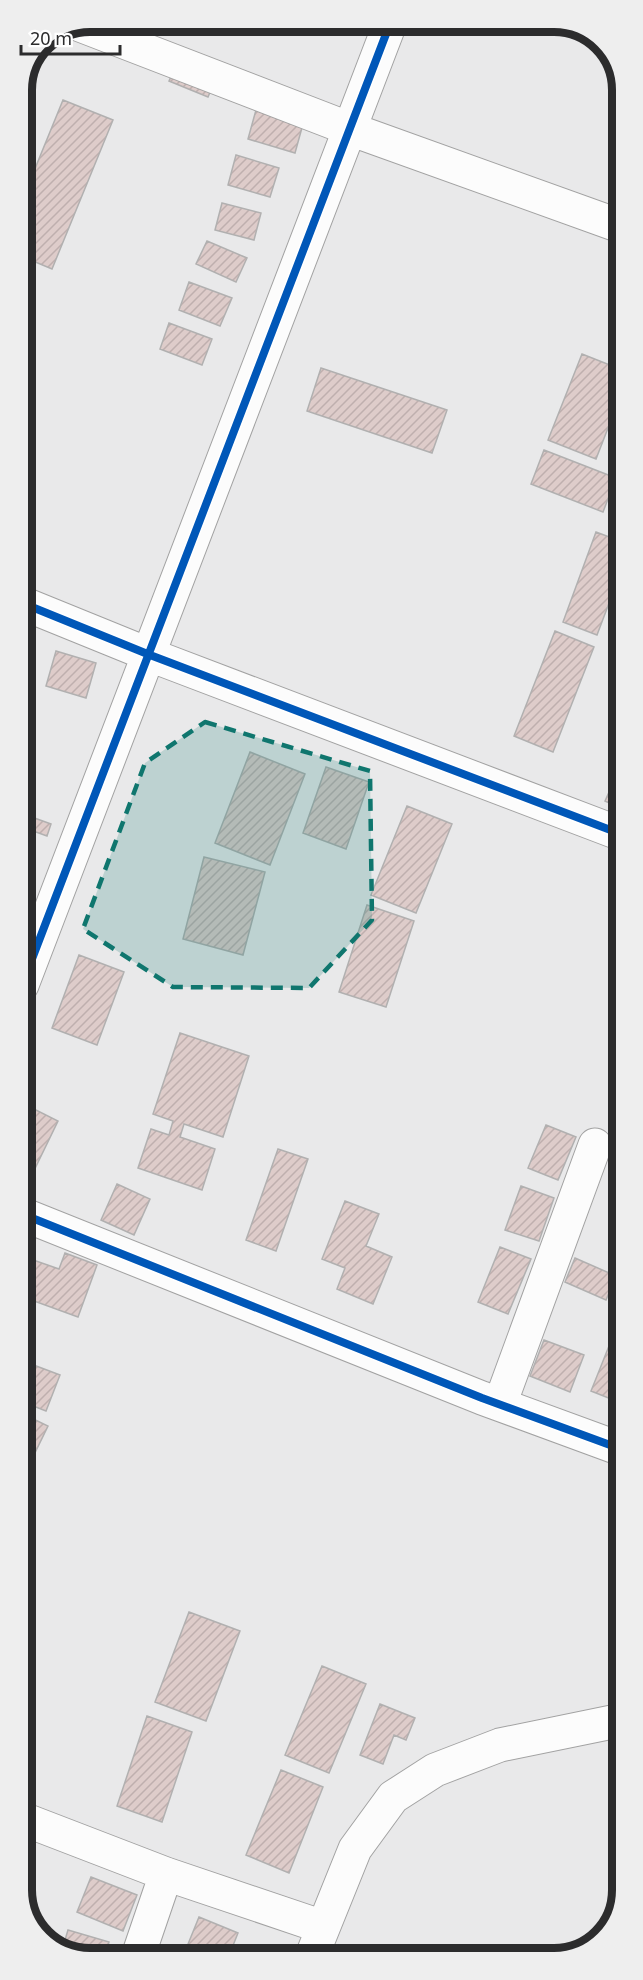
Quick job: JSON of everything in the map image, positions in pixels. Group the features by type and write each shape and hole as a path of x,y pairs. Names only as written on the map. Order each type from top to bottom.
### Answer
{"street":[{"path":"98,32 350,129 612,222"},
{"path":"32,959 387,32"},
{"path":"32,607 150,655 612,831"},
{"path":"500,1404 595,1145"},
{"path":"32,1218 500,1404 612,1446"},
{"path":"315,1948 355,1849 393,1797 435,1770 500,1745 612,1722"},
{"path":"32,1822 166,1874 323,1927"},
{"path":"140,1948 166,1874"}],"highlighted area":[{"path":"205,722 370,771 372,920 309,988 173,987 83,929 145,763"}],"building":[{"path":"174,69 213,85 208,97 169,81"},
{"path":"63,100 113,120 52,269 32,261 32,176"},
{"path":"256,110 303,124 295,153 248,139"},
{"path":"236,155 279,168 270,197 228,185"},
{"path":"222,203 261,213 254,240 215,230"},
{"path":"207,241 247,258 236,282 196,264"},
{"path":"189,282 232,298 220,326 179,310"},
{"path":"169,323 212,339 202,365 160,349"},
{"path":"582,354 612,366 612,418 596,459 548,440"},
{"path":"321,368 447,410 432,453 307,411"},
{"path":"544,450 612,476 612,488 603,512 531,484"},
{"path":"596,532 612,538 612,595 597,635 563,622"},
{"path":"555,631 594,647 553,752 514,736"},
{"path":"56,651 96,663 86,698 46,686"},
{"path":"250,752 305,774 270,865 215,843"},
{"path":"326,767 369,782 346,849 303,833"},
{"path":"612,785 612,804 605,801"},
{"path":"407,806 452,824 416,913 371,895"},
{"path":"32,817 51,824 47,836 32,831"},
{"path":"204,857 265,872 243,955 183,939"},
{"path":"367,905 414,921 386,1007 339,992"},
{"path":"79,955 124,972 97,1045 52,1028"},
{"path":"180,1033 249,1056 223,1137 184,1124 180,1137 215,1149 202,1190 138,1168 151,1129 169,1135 173,1121 153,1114"},
{"path":"32,1108 58,1121 32,1175"},
{"path":"546,1125 576,1137 558,1180 528,1168"},
{"path":"278,1149 308,1159 276,1251 246,1240"},
{"path":"117,1184 150,1199 134,1235 101,1220"},
{"path":"521,1186 554,1198 539,1241 505,1230"},
{"path":"345,1201 379,1214 366,1246 392,1257 373,1304 337,1289 345,1268 322,1259"},
{"path":"500,1247 531,1259 508,1314 478,1302"},
{"path":"65,1253 97,1265 78,1317 32,1300 32,1260 59,1269"},
{"path":"575,1258 612,1274 612,1286 606,1300 565,1282"},
{"path":"612,1338 612,1399 591,1391"},
{"path":"544,1340 584,1355 570,1392 530,1376"},
{"path":"32,1364 60,1375 46,1411 32,1406"},
{"path":"32,1418 48,1426 32,1459"},
{"path":"189,1612 240,1631 206,1721 155,1702"},
{"path":"322,1666 366,1684 329,1773 285,1755"},
{"path":"380,1704 415,1718 406,1740 394,1735 383,1764 360,1755"},
{"path":"147,1716 192,1732 162,1822 117,1806"},
{"path":"281,1770 323,1787 289,1873 246,1855"},
{"path":"91,1877 137,1895 123,1931 77,1912"},
{"path":"199,1917 238,1933 232,1948 186,1948"},
{"path":"68,1930 109,1942 107,1948 86,1948 64,1943"}],"cycle path":[{"path":"32,959 387,32"},
{"path":"32,607 150,655 612,831"},
{"path":"32,1218 482,1398 612,1446"}]}
